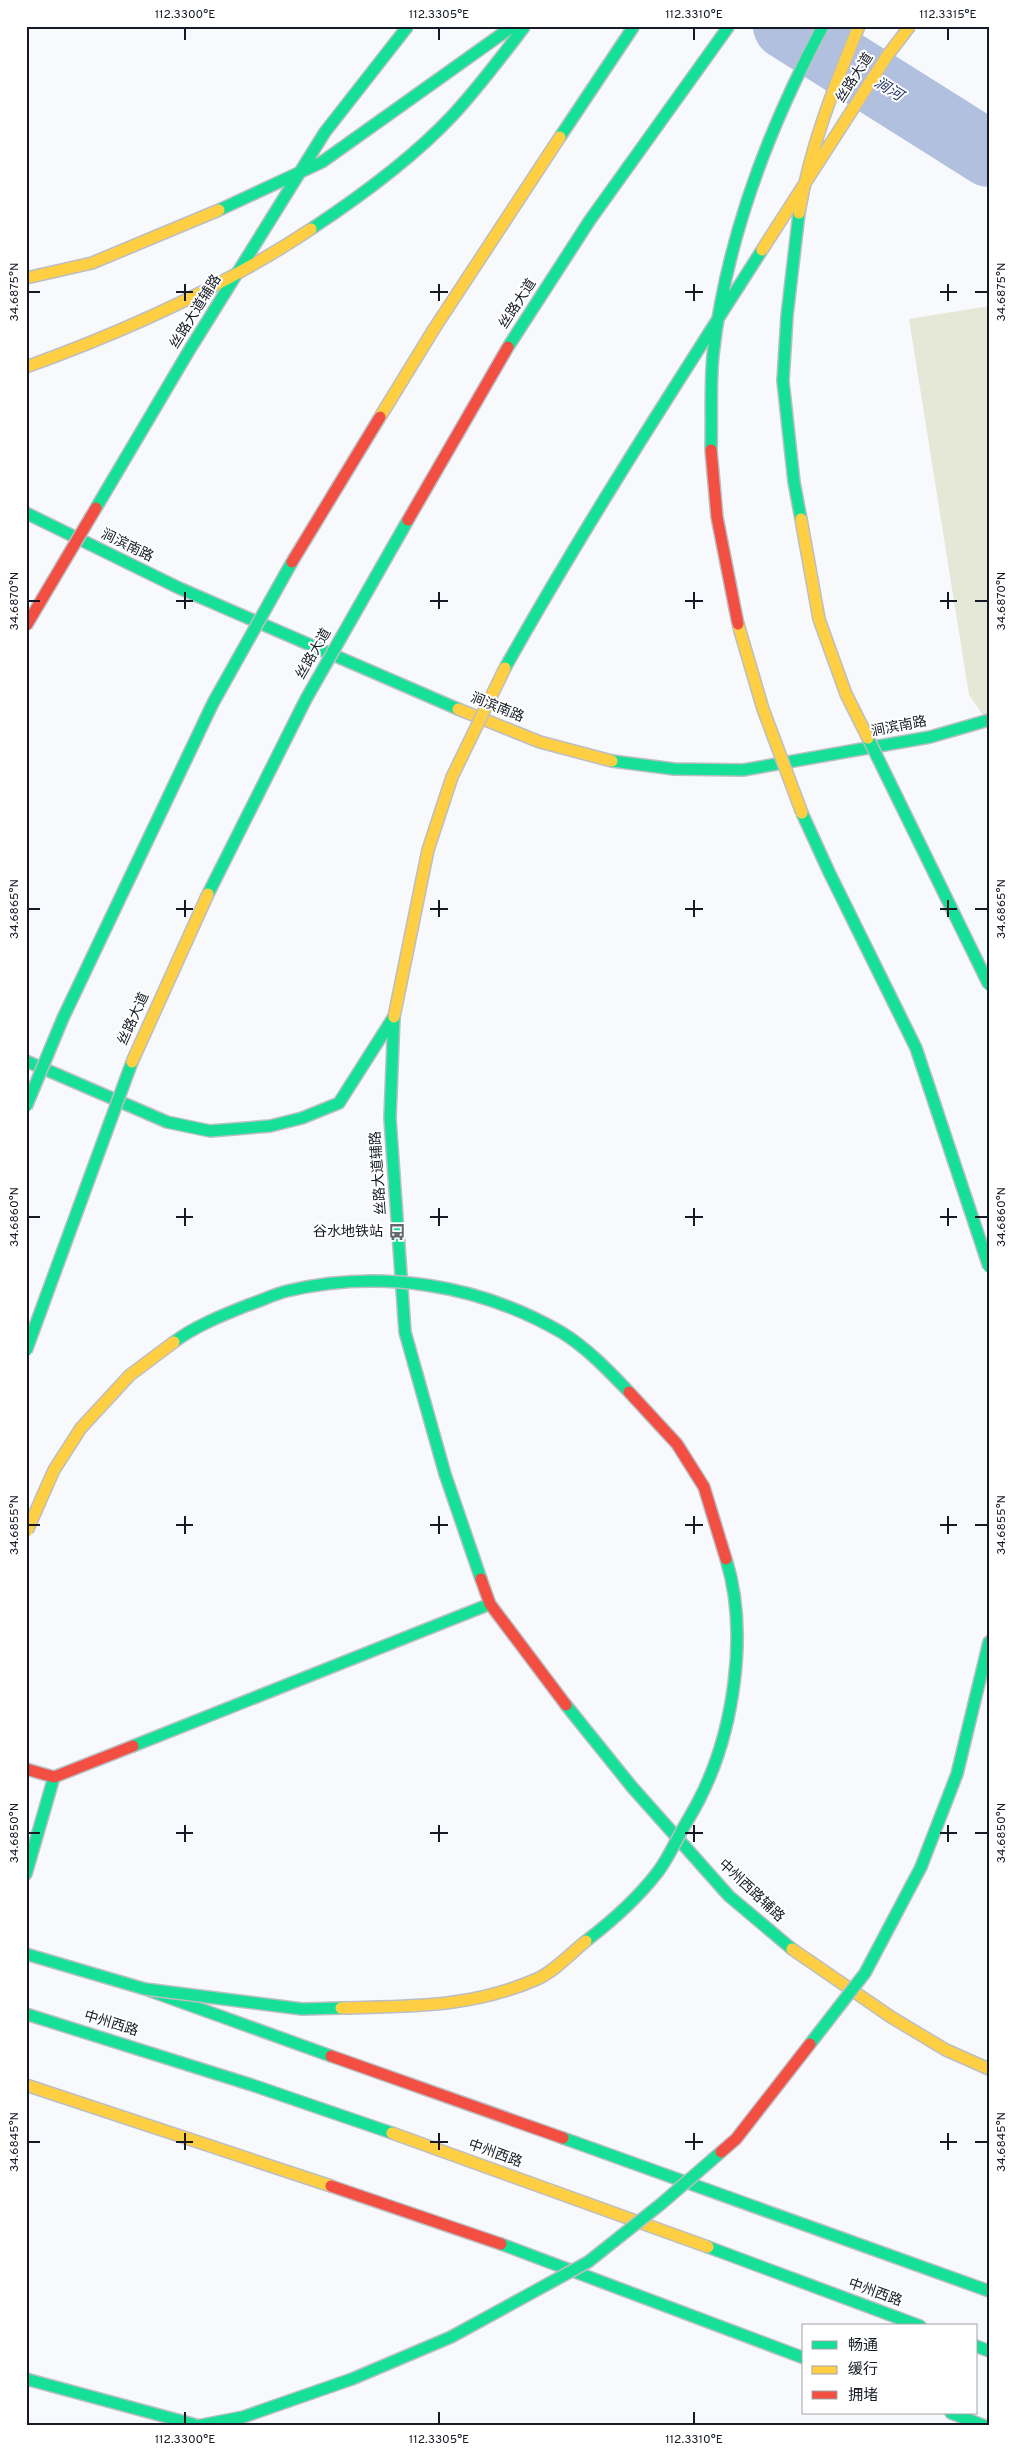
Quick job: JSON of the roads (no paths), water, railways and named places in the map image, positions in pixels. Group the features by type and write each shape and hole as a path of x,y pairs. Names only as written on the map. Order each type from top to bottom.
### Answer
{"main road":[{"name":"丝路大道辅路","path":"26,626 190,349 325,132 408,26"},
{"path":"26,278 92,263 240,201 322,162 513,26"},
{"path":"26,366 95,342 228,281 323,222 427,141 476,90 525,26"},
{"path":"26,1107 64,1018 208,712 282,578 434,329 634,26"},
{"name":"丝路大道","path":"26,1351 134,1057 214,881 306,698 496,366 590,220 729,26"},
{"path":"823,26 797,72 760,158 743,209 724,286 714,351 711,465 731,600 762,709 818,847 916,1049 967,1194 989,1268"},
{"path":"859,26 824,111 805,174 798,218 786,316 783,381 794,482 819,619 846,694 989,985"},
{"name":"丝路大道","path":"428,850 452,777 493,690 538,608 676,383 882,65 910,26"},
{"name":"涧滨南路","path":"26,514 178,588 400,685 540,742 612,761 674,769 743,770 930,737 989,720"},
{"name":"丝路大道辅路","path":"428,850 394,1015 390,1118 405,1332 445,1474 490,1604"},
{"path":"26,1061 167,1122 210,1131 270,1126 302,1118 339,1103 394,1015"},
{"path":"26,1532 54,1470 81,1428 130,1375 183,1335 231,1312 286,1291 369,1280 436,1285 502,1303 562,1334 610,1372 676,1444 704,1487 734,1582 737,1641 732,1700 720,1746 700,1800 658,1872 618,1916 539,1978 484,1997 444,2005 302,2009 145,1989"},
{"path":"26,1769 54,1777 490,1604"},
{"name":"中州西路辅路","path":"490,1604 570,1711 632,1787 730,1896 794,1951 891,2017 946,2050 989,2069"},
{"path":"26,2379 101,2401 199,2426 243,2416 352,2379 452,2337 588,2262 661,2204 736,2138 865,1973 921,1867 957,1774 980,1688 989,1642"},
{"path":"26,1874 54,1777"},
{"path":"26,1954 145,1989 989,2291"},
{"name":"中州西路","path":"26,2014 101,2036 370,2124 915,2324"},
{"path":"26,2085 441,2222 802,2357"},
{"path":"954,2414 984,2426"}],"waterway":[{"name":"涧河","path":"786,26 989,154"}],"place":[{"name":"谷水地铁站","path":"397,1232"}]}
